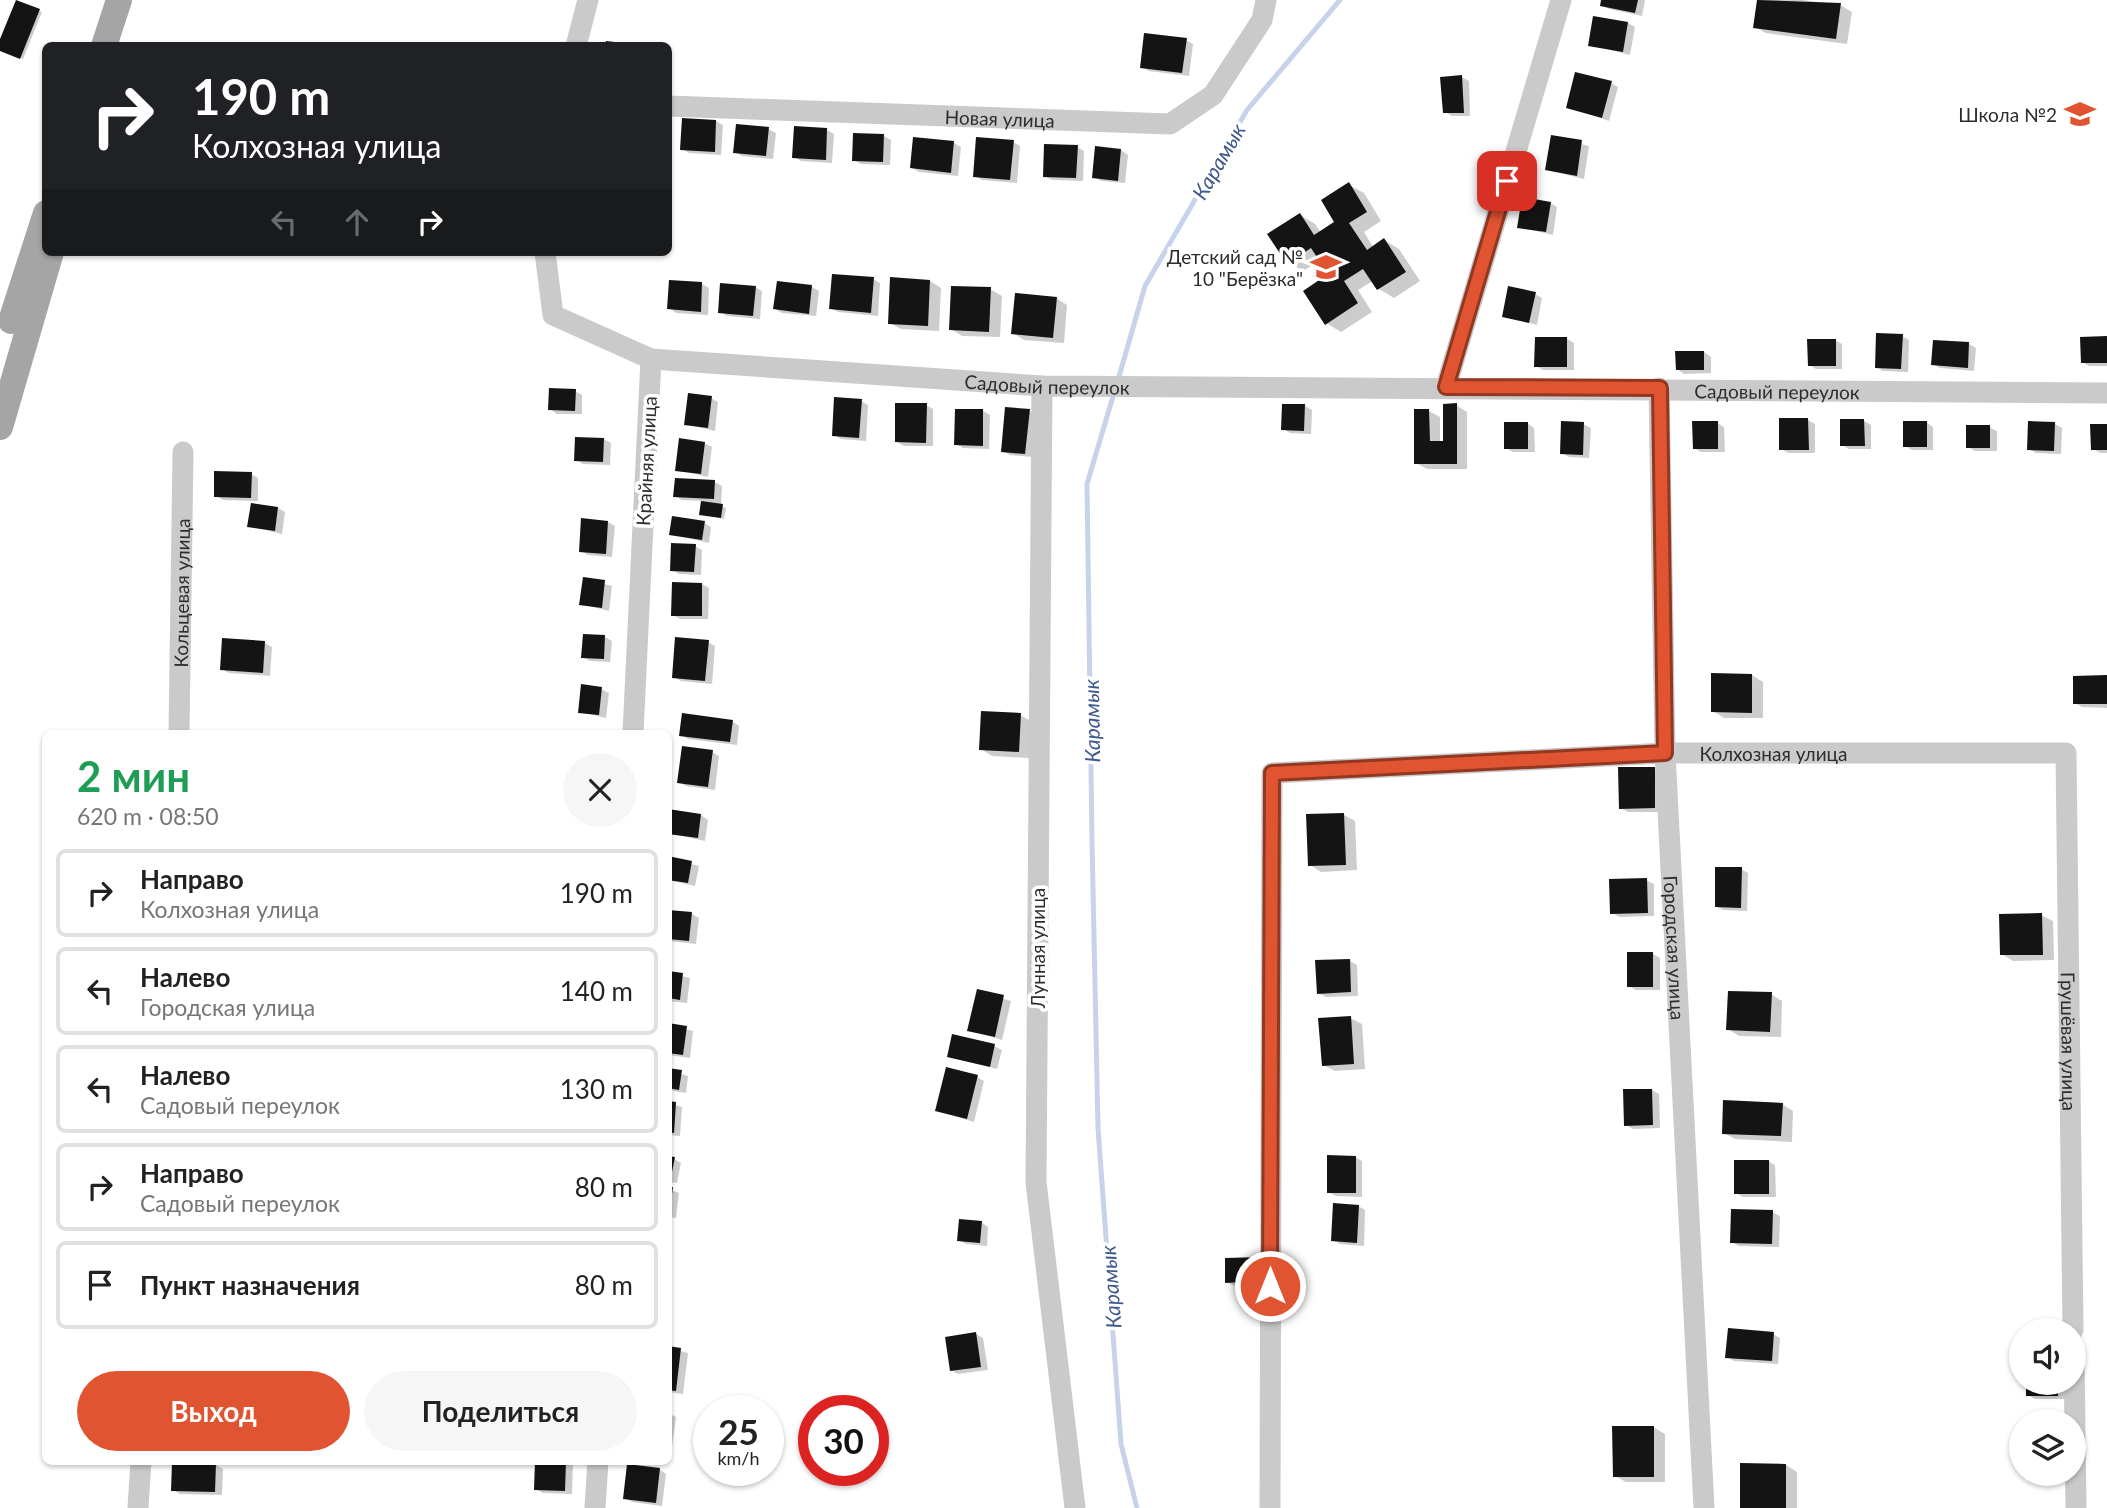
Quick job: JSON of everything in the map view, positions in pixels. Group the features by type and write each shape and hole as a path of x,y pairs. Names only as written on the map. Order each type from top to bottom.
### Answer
{"main road":[{"path":"105,42 120,0"},
{"path":"120,42 134,0"},
{"path":"0,363 21,282 42,224"},
{"path":"0,427 50,256"}],"street":[{"path":"577,42 588,0"},
{"name":"Новая улица","path":"672,106 1170,124 1213,95 1262,20 1266,0"},
{"path":"1446,387 1561,0"},
{"path":"546,256 553,315 651,359"},
{"name":"Садовый переулок","path":"651,359 1042,386 2107,393"},
{"name":"Крайняя улица","path":"633,730 651,359"},
{"name":"Лунная улица","path":"1042,386 1036,1182 1075,1508"},
{"name":"Городская улица","path":"1660,388 1665,753 1704,1508"},
{"name":"Кольцевая улица","path":"179,730 183,452"},
{"name":"Колхозная улица","path":"1270,1508 1272,773 1665,753 2066,753"},
{"name":"Грушёвая улица","path":"2066,753 2073,1318"},
{"path":"2075,1395 2076,1508"},
{"path":"138,1508 141,1465"},
{"path":"595,1508 597,1465"}],"building":[{"path":"16,0 40,9 20,59 0,51 0,39"},
{"path":"1601,0 1638,0 1635,13 1600,6"},
{"path":"1757,0 1841,3 1836,39 1753,28"},
{"path":"1593,16 1628,22 1623,52 1588,46"},
{"path":"1144,33 1187,38 1182,73 1140,68"},
{"path":"1575,72 1612,81 1602,118 1566,108"},
{"path":"1462,75 1464,113 1443,113 1440,77"},
{"path":"682,118 716,120 715,152 680,150"},
{"path":"736,124 769,127 766,156 733,153"},
{"path":"794,126 827,128 826,160 792,158"},
{"path":"853,133 884,134 883,162 852,161"},
{"path":"1551,135 1582,140 1577,176 1545,170"},
{"path":"913,137 954,141 951,173 910,168"},
{"path":"976,137 1014,140 1010,180 973,177"},
{"path":"1044,144 1078,145 1076,178 1043,177"},
{"path":"1095,146 1121,149 1118,181 1092,178"},
{"path":"1349,182 1367,212 1349,223 1367,250 1384,238 1406,272 1377,290 1363,269 1344,281 1358,303 1325,325 1303,291 1328,274 1311,248 1287,264 1267,234 1300,213 1314,235 1334,222 1321,200"},
{"path":"1522,197 1551,202 1546,232 1517,228"},
{"path":"832,274 874,277 871,313 829,309"},
{"path":"890,277 930,280 928,326 888,324"},
{"path":"669,280 702,282 701,312 667,309"},
{"path":"777,281 812,285 809,314 773,309"},
{"path":"720,283 756,286 753,316 718,313"},
{"path":"951,286 991,287 989,332 949,330"},
{"path":"1508,286 1536,292 1529,323 1502,317"},
{"path":"1015,293 1057,297 1053,338 1011,334"},
{"path":"1876,333 1903,334 1901,369 1875,368"},
{"path":"2107,336 2107,363 2081,363 2080,337"},
{"path":"1535,337 1567,337 1567,367 1534,367"},
{"path":"1807,339 1836,339 1836,366 1808,366"},
{"path":"1933,340 1969,342 1968,368 1931,365"},
{"path":"1675,351 1704,351 1704,370 1676,370"},
{"path":"549,388 576,389 575,411 548,410"},
{"path":"688,393 712,396 708,428 684,425"},
{"path":"834,397 862,399 859,438 832,436"},
{"path":"895,403 927,403 926,443 895,442"},
{"path":"1457,403 1457,464 1414,464 1414,409 1429,409 1430,441 1443,441 1443,404"},
{"path":"1282,404 1305,404 1304,431 1281,430"},
{"path":"1005,407 1030,409 1025,454 1001,452"},
{"path":"955,409 983,409 983,446 954,445"},
{"path":"1779,418 1808,418 1809,450 1779,450"},
{"path":"1840,419 1864,419 1865,446 1840,446"},
{"path":"1561,421 1584,422 1583,455 1560,454"},
{"path":"1692,421 1718,421 1718,449 1693,449"},
{"path":"1903,421 1927,421 1927,447 1903,447"},
{"path":"2028,421 2055,422 2054,451 2027,450"},
{"path":"1504,422 1528,422 1528,449 1504,449"},
{"path":"2090,424 2107,424 2107,450 2091,450"},
{"path":"1966,425 1990,425 1990,448 1966,448"},
{"path":"575,437 604,438 603,462 574,461"},
{"path":"679,438 705,442 701,474 675,471"},
{"path":"214,471 252,472 251,498 214,497"},
{"path":"675,478 715,480 714,499 673,497"},
{"path":"701,501 723,504 721,518 699,515"},
{"path":"251,503 278,507 275,531 247,527"},
{"path":"672,516 705,521 702,540 669,535"},
{"path":"581,518 608,521 606,554 579,552"},
{"path":"671,543 696,544 694,572 670,571"},
{"path":"583,577 605,580 602,608 579,605"},
{"path":"672,582 702,583 702,616 671,616"},
{"path":"583,634 605,635 604,659 581,658"},
{"path":"675,637 709,640 705,681 672,678"},
{"path":"222,638 265,641 263,673 220,670"},
{"path":"1711,673 1752,674 1752,713 1711,712"},
{"path":"2107,675 2107,704 2073,704 2073,676"},
{"path":"581,684 602,687 599,715 578,713"},
{"path":"981,711 1021,713 1019,752 979,750"},
{"path":"682,713 733,720 730,742 679,736"},
{"path":"682,746 713,750 708,787 677,783"},
{"path":"1618,767 1655,767 1655,808 1619,809"},
{"path":"672,810 701,814 698,838 672,835"},
{"path":"1344,813 1346,865 1308,866 1306,814"},
{"path":"672,857 692,861 688,883 672,881"},
{"path":"1715,867 1742,867 1741,908 1715,907"},
{"path":"1647,878 1648,913 1610,914 1609,879"},
{"path":"672,910 692,912 689,941 672,939"},
{"path":"2042,913 2043,955 2000,955 1999,914"},
{"path":"1627,952 1653,952 1653,987 1627,987"},
{"path":"1350,959 1351,992 1317,994 1315,960"},
{"path":"672,972 683,973 680,1000 672,999"},
{"path":"977,989 1004,995 995,1037 967,1031"},
{"path":"1728,991 1772,992 1770,1032 1726,1030"},
{"path":"1351,1016 1354,1064 1322,1066 1318,1018"},
{"path":"672,1024 687,1026 683,1055 672,1054"},
{"path":"952,1034 995,1044 990,1067 947,1057"},
{"path":"946,1067 978,1075 967,1119 935,1111"},
{"path":"672,1069 682,1070 679,1090 672,1089"},
{"path":"1623,1089 1652,1089 1653,1125 1624,1126"},
{"path":"1723,1100 1783,1103 1781,1136 1722,1134"},
{"path":"672,1102 676,1102 672,1133"},
{"path":"1327,1155 1356,1156 1356,1193 1327,1193"},
{"path":"1734,1160 1769,1160 1769,1194 1734,1194"},
{"path":"1333,1203 1359,1205 1357,1243 1331,1241"},
{"path":"1731,1209 1773,1210 1772,1244 1730,1243"},
{"path":"959,1219 982,1221 980,1243 957,1241"},
{"path":"1262,1257 1263,1281 1225,1283 1225,1258"},
{"path":"1728,1328 1774,1332 1772,1361 1725,1358"},
{"path":"976,1332 981,1367 950,1371 945,1337"},
{"path":"672,1347 681,1348 676,1391 672,1390"},
{"path":"2026,1395 2058,1395 2058,1396"},
{"path":"1612,1426 1654,1426 1654,1477 1613,1477"},
{"path":"1740,1463 1786,1464 1786,1508 1740,1508"},
{"path":"172,1465 216,1465 215,1492 171,1491"},
{"path":"535,1465 566,1465 565,1491 534,1490"},
{"path":"627,1465 660,1468 656,1503 623,1499"}],"waterway":[{"name":"Карамык","path":"1118,380 1145,286 1247,110 1340,0"},
{"name":"Карамык","path":"1114,393 1087,484 1092,840 1098,1128 1121,1444 1137,1508"}],"place":[{"name":"Школа №2","path":"2080,114"},
{"name":"Детский сад № 10 \"Берёзка\"","path":"1326,267"}],"route":[{"path":"1270,1286 1272,773 1665,753 1660,388 1446,387 1507,181"}]}
